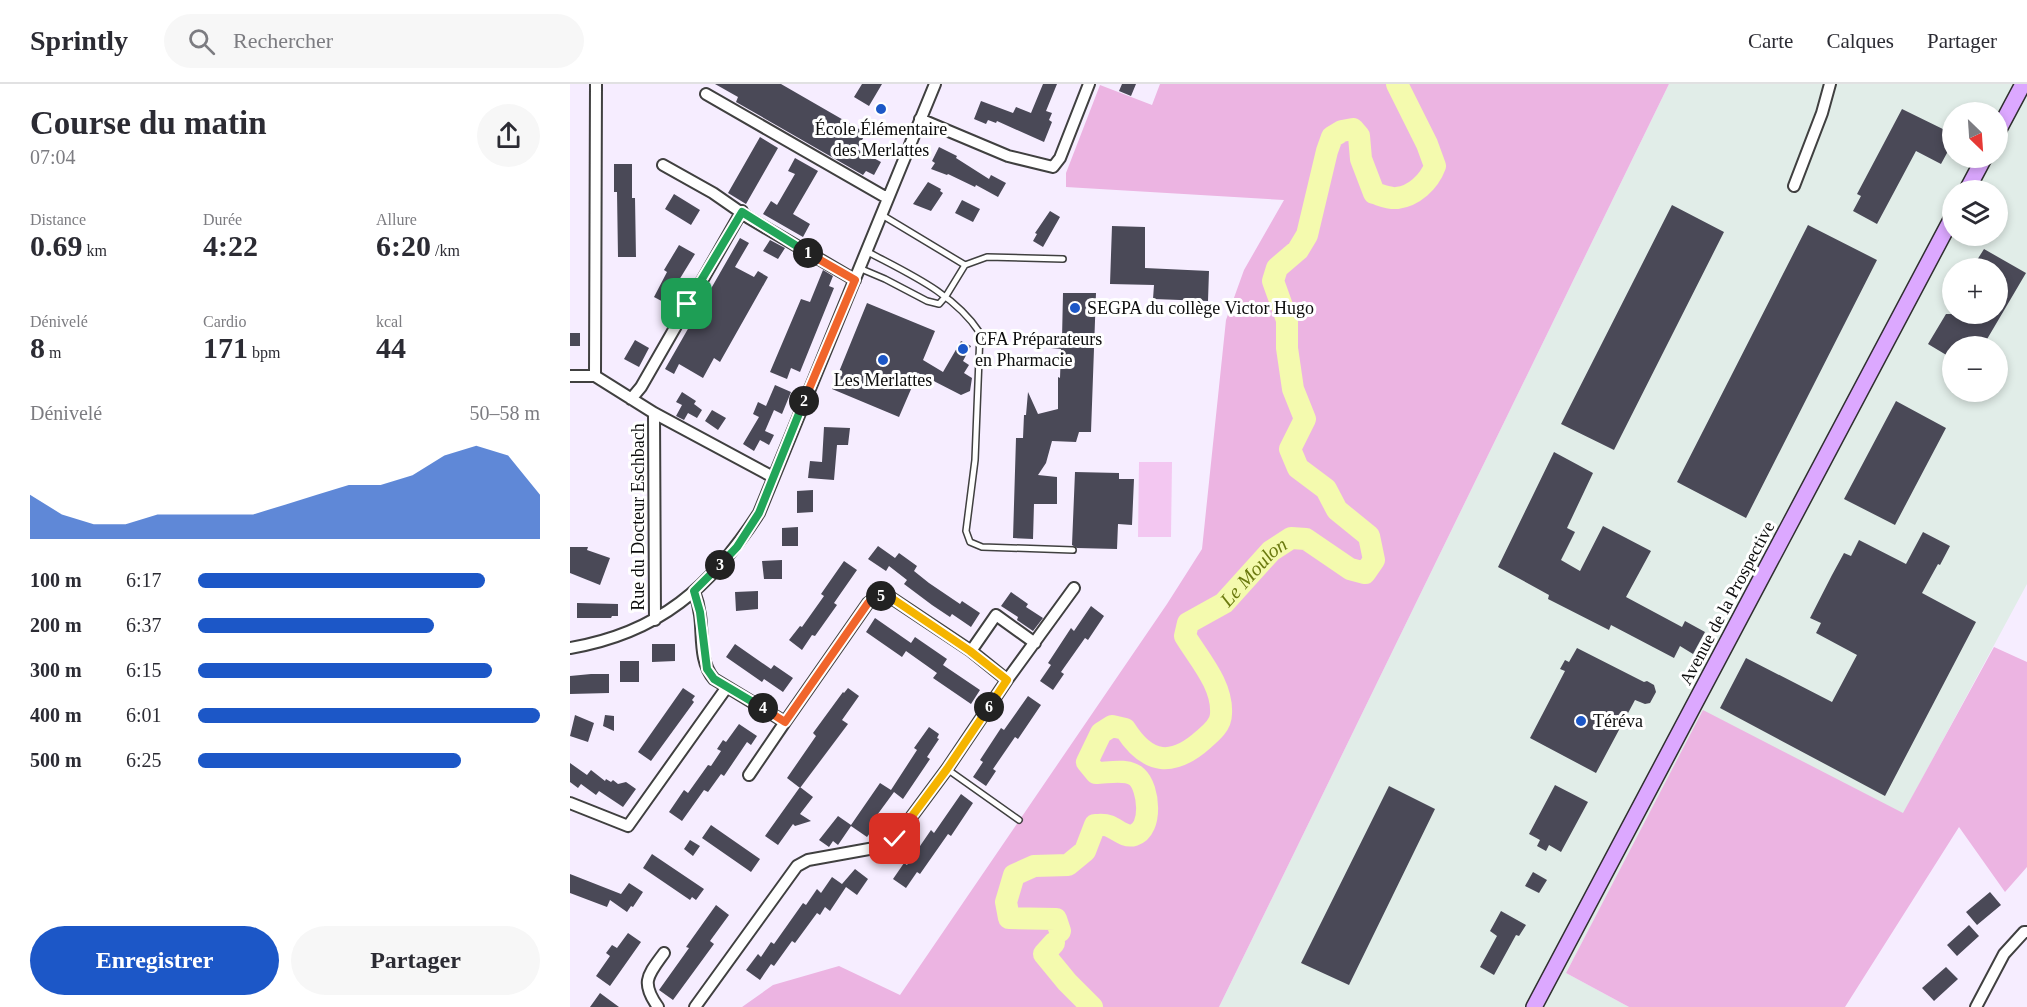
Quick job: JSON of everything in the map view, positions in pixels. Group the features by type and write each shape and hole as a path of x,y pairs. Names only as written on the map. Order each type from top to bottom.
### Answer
{"main road":[{"path":"2008,112 2023,84"},
{"name":"Avenue de la Prospective","path":"1534,1007 1942,237"}],"street":[{"path":"570,376 595,376 596,84"},
{"path":"570,648 600,642 655,620 673,609 694,591 737,547 759,513 935,84"},
{"path":"920,119 1008,156 1053,166 1059,158 1089,84"},
{"path":"1794,186 1822,113 1830,84"},
{"path":"706,94 887,198"},
{"path":"663,165 855,280"},
{"path":"631,399 641,387 742,212"},
{"name":"Rue du Docteur Eschbach","path":"595,376 654,413 773,477"},
{"name":"Rue du Docteur Eschbach","path":"654,413 655,620"},
{"path":"695,1007 797,866 808,860 891,843 947,769 1007,680 1074,588"},
{"path":"694,591 700,612 707,669 714,679 785,722"},
{"path":"749,775 873,598 890,597 970,651 1007,680"},
{"path":"970,651 996,615 1035,643"},
{"path":"570,803 628,826 727,687"},
{"path":"1977,1007 2004,954 2024,932 2027,932"},
{"path":"658,1007 647,986 649,974 664,953"}],"lane":[{"path":"881,214 965,265"},
{"path":"866,251 946,296 980,333 975,460 966,531 970,542 982,548 1073,550"},
{"path":"859,268 934,304 942,302 965,265 987,257 1063,259"},
{"path":"947,769 1019,820"}],"shaded area":[{"path":"1160,84 1669,84 1219,1007 742,1007 773,985 839,966 900,995 1167,604 1202,549 1226,320 1244,270 1284,200 1066,187 1066,173 1100,85 1152,105"},
{"path":"1669,84 2027,84 2027,584 1903,814 1703,711 1566,973 1629,1007 1219,1007"},
{"path":"1139,462 1172,462 1171,537 1138,537"},
{"path":"1994,647 2027,662 2027,867 2005,892 1959,827 1845,1007 1629,1007 1566,973 1703,710 1903,813"}],"building":[{"path":"715,84 781,84 866,133 857,149 881,162 874,175 866,171 863,175 736,102 738,97"},
{"path":"862,84 882,84 869,106 854,97"},
{"path":"1043,84 1057,84 1046,111 1052,113 1049,120 1052,122 1044,142 997,121 996,123 988,120 986,124 974,119 981,101 1013,113 1016,107 1031,113"},
{"path":"1122,84 1136,84 1131,96 1119,91"},
{"path":"1902,109 1942,129 1941,164 1916,151 1877,224 1853,211 1861,196 1857,194"},
{"path":"760,137 778,148 746,204 728,193"},
{"path":"939,147 957,156 956,158 989,179 991,175 1006,183 998,197 976,185 975,187 948,174 931,169"},
{"path":"795,158 818,171 793,214 810,224 803,237 763,214 771,201 777,205 795,174 788,171"},
{"path":"614,164 632,164 636,257 618,257"},
{"path":"928,182 941,189 943,193 931,211 913,204"},
{"path":"674,194 700,210 691,225 665,209"},
{"path":"962,200 980,209 973,222 955,213"},
{"path":"1672,205 1724,232 1614,450 1561,424"},
{"path":"1050,211 1060,217 1043,247 1033,241 1037,234 1035,233"},
{"path":"1808,225 1877,260 1746,518 1677,482"},
{"path":"1112,226 1145,227 1145,268 1209,271 1208,301 1153,299 1154,285 1110,284"},
{"path":"740,238 749,243 735,267 754,277 758,271 768,277 720,362 714,358 703,378 679,364 674,374 665,369"},
{"path":"770,240 785,248 778,259 763,251"},
{"path":"679,245 695,254 676,285 679,287 669,305 654,297 667,272 664,270"},
{"path":"1984,249 2000,258 1978,258"},
{"path":"2008,263 2026,273 2008,304"},
{"path":"823,270 833,276 829,286 834,288 800,372 791,368 787,379 770,372 801,299 810,302"},
{"path":"1063,293 1096,293 1091,432 1079,432 1076,442 1052,441 1046,463 1038,475 1057,477 1057,504 1034,504 1033,539 1013,538 1016,438 1023,438 1028,392 1038,414 1058,409 1061,349 1051,348 1053,338 1062,339"},
{"name":"Les Merlattes","path":"867,303 935,331 923,360 943,372 961,341 971,346 963,361 969,365 964,373 972,378 970,391 961,395 918,373 899,417 832,389"},
{"path":"1942,321 1942,324 1996,324 1989,336 1942,336 1942,352 1928,344"},
{"path":"570,333 580,333 580,346 570,346"},
{"path":"635,340 649,348 639,367 624,359"},
{"path":"775,385 791,392 782,414 774,410 765,431 774,435 769,445 760,440 754,451 743,444 759,417 753,414 758,402 766,406"},
{"path":"682,392 696,401 694,404 702,410 697,418 688,413 684,420 676,416 682,405 676,402"},
{"path":"1896,401 1946,428 1895,525 1844,499"},
{"path":"712,410 726,418 718,430 705,421"},
{"path":"824,427 850,428 848,445 837,445 834,480 808,478 810,461 822,462"},
{"path":"1554,452 1593,473 1567,528 1575,532 1561,560 1580,571 1603,526 1651,551 1626,597 1682,627 1685,621 1705,632 1693,654 1680,646 1674,658 1611,625 1609,630 1548,599 1549,595 1498,567"},
{"path":"1075,472 1119,473 1119,479 1134,479 1132,525 1118,524 1117,549 1077,548 1072,545"},
{"path":"813,490 813,512 797,513 797,491"},
{"path":"798,527 798,546 782,546 782,528"},
{"path":"1923,532 1950,546 1922,593 1976,622 1885,796 1720,708 1746,658 1832,702 1857,655 1816,633 1821,623 1810,618 1832,575 1844,553 1851,556 1859,540 1906,564"},
{"path":"878,546 895,558 899,553 917,566 914,571 929,583 960,604 962,601 980,613 971,627 952,614 950,617 932,605 904,584 907,580 889,566 886,571 868,559"},
{"path":"570,547 588,547 587,550 610,558 600,585 570,573"},
{"path":"782,560 782,579 764,579 762,561"},
{"path":"844,561 857,570 834,603 837,605 802,650 789,640 800,626 802,627 824,596 821,594"},
{"path":"758,591 758,609 736,611 735,592"},
{"path":"1011,592 1028,604 1026,607 1043,618 1033,631 1001,606"},
{"path":"577,603 618,604 618,616 577,618"},
{"path":"1091,606 1104,616 1088,640 1085,638 1061,672 1064,674 1053,690 1040,681 1051,665 1048,663 1071,628 1074,631"},
{"path":"875,618 911,643 915,637 947,659 943,665 980,690 971,704 933,678 937,673 906,651 902,657 866,632"},
{"path":"652,644 675,644 675,661 652,662"},
{"path":"735,644 771,669 774,665 793,678 783,692 764,679 762,682 726,657"},
{"name":"Téréva","path":"1577,648 1644,682 1647,681 1654,685 1656,692 1650,703 1645,704 1635,700 1596,773 1530,738 1565,671 1560,669 1565,660 1569,662"},
{"path":"620,661 639,661 639,682 620,682"},
{"path":"609,674 609,693 570,694 570,676"},
{"path":"683,688 695,696 692,700 694,702 651,761 638,752"},
{"path":"848,688 859,696 842,720 848,724 800,788 787,778 816,736 813,733"},
{"path":"1028,696 1041,705 1018,739 1015,737 993,769 996,771 986,786 973,777 983,762 980,760 1001,728 1004,730"},
{"path":"575,715 594,723 588,742 570,736"},
{"path":"605,715 614,716 614,731 603,726"},
{"path":"739,724 757,736 751,745 747,742 724,776 721,774 708,792 704,790 682,821 669,812 684,790 688,793 708,765 711,766 721,751 717,749 723,740 726,742"},
{"path":"929,727 939,734 937,738 939,739 927,757 930,759 903,799 894,792 869,826 873,829 867,837 851,826 838,845 833,841 829,847 819,840 838,816 851,825 880,783 891,790 917,750 914,748"},
{"path":"570,763 587,775 591,770 605,781 606,779 611,782 613,780 618,784 626,782 636,789 623,807 599,791 596,795 581,784 578,788 570,782"},
{"path":"1555,785 1588,802 1561,852 1549,845 1546,851 1537,846 1540,840 1529,834"},
{"path":"1389,786 1435,809 1349,985 1301,963"},
{"path":"800,787 813,797 800,814 811,821 795,826 793,824 778,845 765,836"},
{"path":"961,794 973,803 951,836 948,834 920,874 917,872 906,888 893,879 904,863 907,865 931,830 934,833"},
{"path":"711,825 760,859 751,872 702,838"},
{"path":"690,840 700,846 693,856 684,849"},
{"path":"652,854 704,889 696,900 692,897 690,900 643,868"},
{"path":"855,869 868,879 857,895 846,887 830,911 825,907 820,915 817,913 795,943 792,941 774,966 771,964 760,980 746,970 758,954 761,957 771,942 774,944 803,903 806,905 817,889 821,893 832,877 842,884"},
{"path":"1533,872 1547,880 1539,893 1525,886"},
{"path":"570,874 621,894 629,883 643,892 627,912 610,900 607,907 570,893"},
{"path":"1990,892 2001,905 1977,925 1966,912"},
{"path":"716,905 729,915 710,941 714,944 673,1000 659,990"},
{"path":"1501,911 1526,925 1519,936 1516,935 1494,975 1480,967 1497,936 1490,931"},
{"path":"1969,925 1979,936 1957,956 1947,945"},
{"path":"628,933 641,942 610,986 596,976 610,956 606,953 612,945 617,948"},
{"path":"1946,967 1958,979 1934,1001 1922,988"},
{"path":"600,993 619,1007 590,1007"}],"waterway":[{"name":"Le Moulon","path":"1060,931 1056,919 1009,918 1006,902 1014,875 1034,866 1068,865 1085,851 1095,825 1107,825 1131,836 1140,831 1146,817 1144,790 1137,777 1123,772 1096,773 1087,762 1101,733 1112,726 1125,729 1143,750 1162,758 1171,758 1193,748 1219,722 1221,703 1218,693 1209,673 1185,636 1188,623 1224,603 1271,551 1291,538 1306,539 1350,569 1365,573 1374,560 1369,536 1337,510 1326,489 1298,468 1290,449 1305,419 1293,389 1287,348 1287,320 1273,281 1277,268 1298,250 1307,235 1332,137 1342,131 1353,129 1359,136 1361,159 1374,193 1391,198 1403,197 1415,191 1429,177 1435,166 1427,144 1397,84"},
{"name":"Le Moulon","path":"1054,943 1044,954 1092,1007"}],"place":[{"name":"École Élémentaire des Merlattes","path":"881,109"},
{"name":"SEGPA du collège Victor Hugo","path":"1075,308"},
{"name":"CFA Préparateurs en Pharmacie","path":"963,349"},
{"name":"Les Merlattes","path":"883,360"},
{"name":"Téréva","path":"1581,721"}],"route":[{"path":"687,304 742,212 855,280 759,513 737,547 694,591 700,612 705,661 711,675 785,722 868,603 873,598 881,596 890,597 970,651 1007,680 947,769 895,839"}]}
